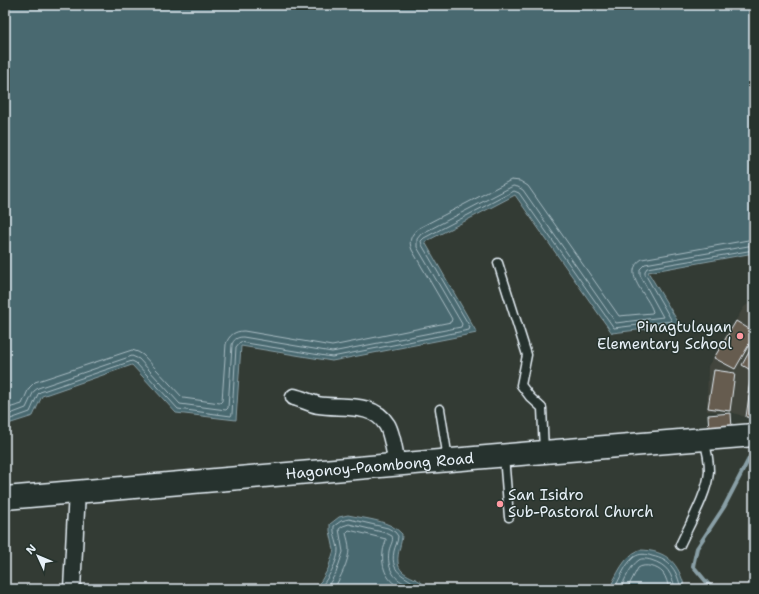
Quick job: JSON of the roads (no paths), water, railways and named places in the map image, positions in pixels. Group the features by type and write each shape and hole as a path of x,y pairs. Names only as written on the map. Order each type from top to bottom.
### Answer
{"main road":[{"name":"Hagonoy-Paombong Road","path":"5,498 749,435"}],"street":[{"path":"294,397 318,405 354,407 374,413 388,426 397,464"},
{"path":"72,589 77,491"}],"lane":[{"path":"498,263 527,356 521,385 530,397 542,408 544,452"},
{"path":"440,409 448,460"},
{"path":"680,545 703,495 709,472 704,438"},
{"path":"504,455 509,517"}],"water":[{"path":"5,5 754,5 754,253 648,272 680,325 612,333 515,195 425,242 477,333 332,361 241,346 236,420 176,413 132,365 42,396 33,416 5,425"},
{"path":"348,515 384,523 397,529 402,534 398,558 399,567 406,574 424,585 427,589 313,589 321,581 328,569 334,550 330,524 339,517"},
{"path":"639,550 657,552 670,560 679,572 685,589 609,589 625,562 633,553"}],"waterway":[{"path":"716,589 709,585 693,566 697,548 724,507 754,449"}],"place":[{"name":"Pinagtulayan Elementary School","path":"740,336"},
{"name":"San Isidro Sub-Pastoral Church","path":"500,504"}]}
